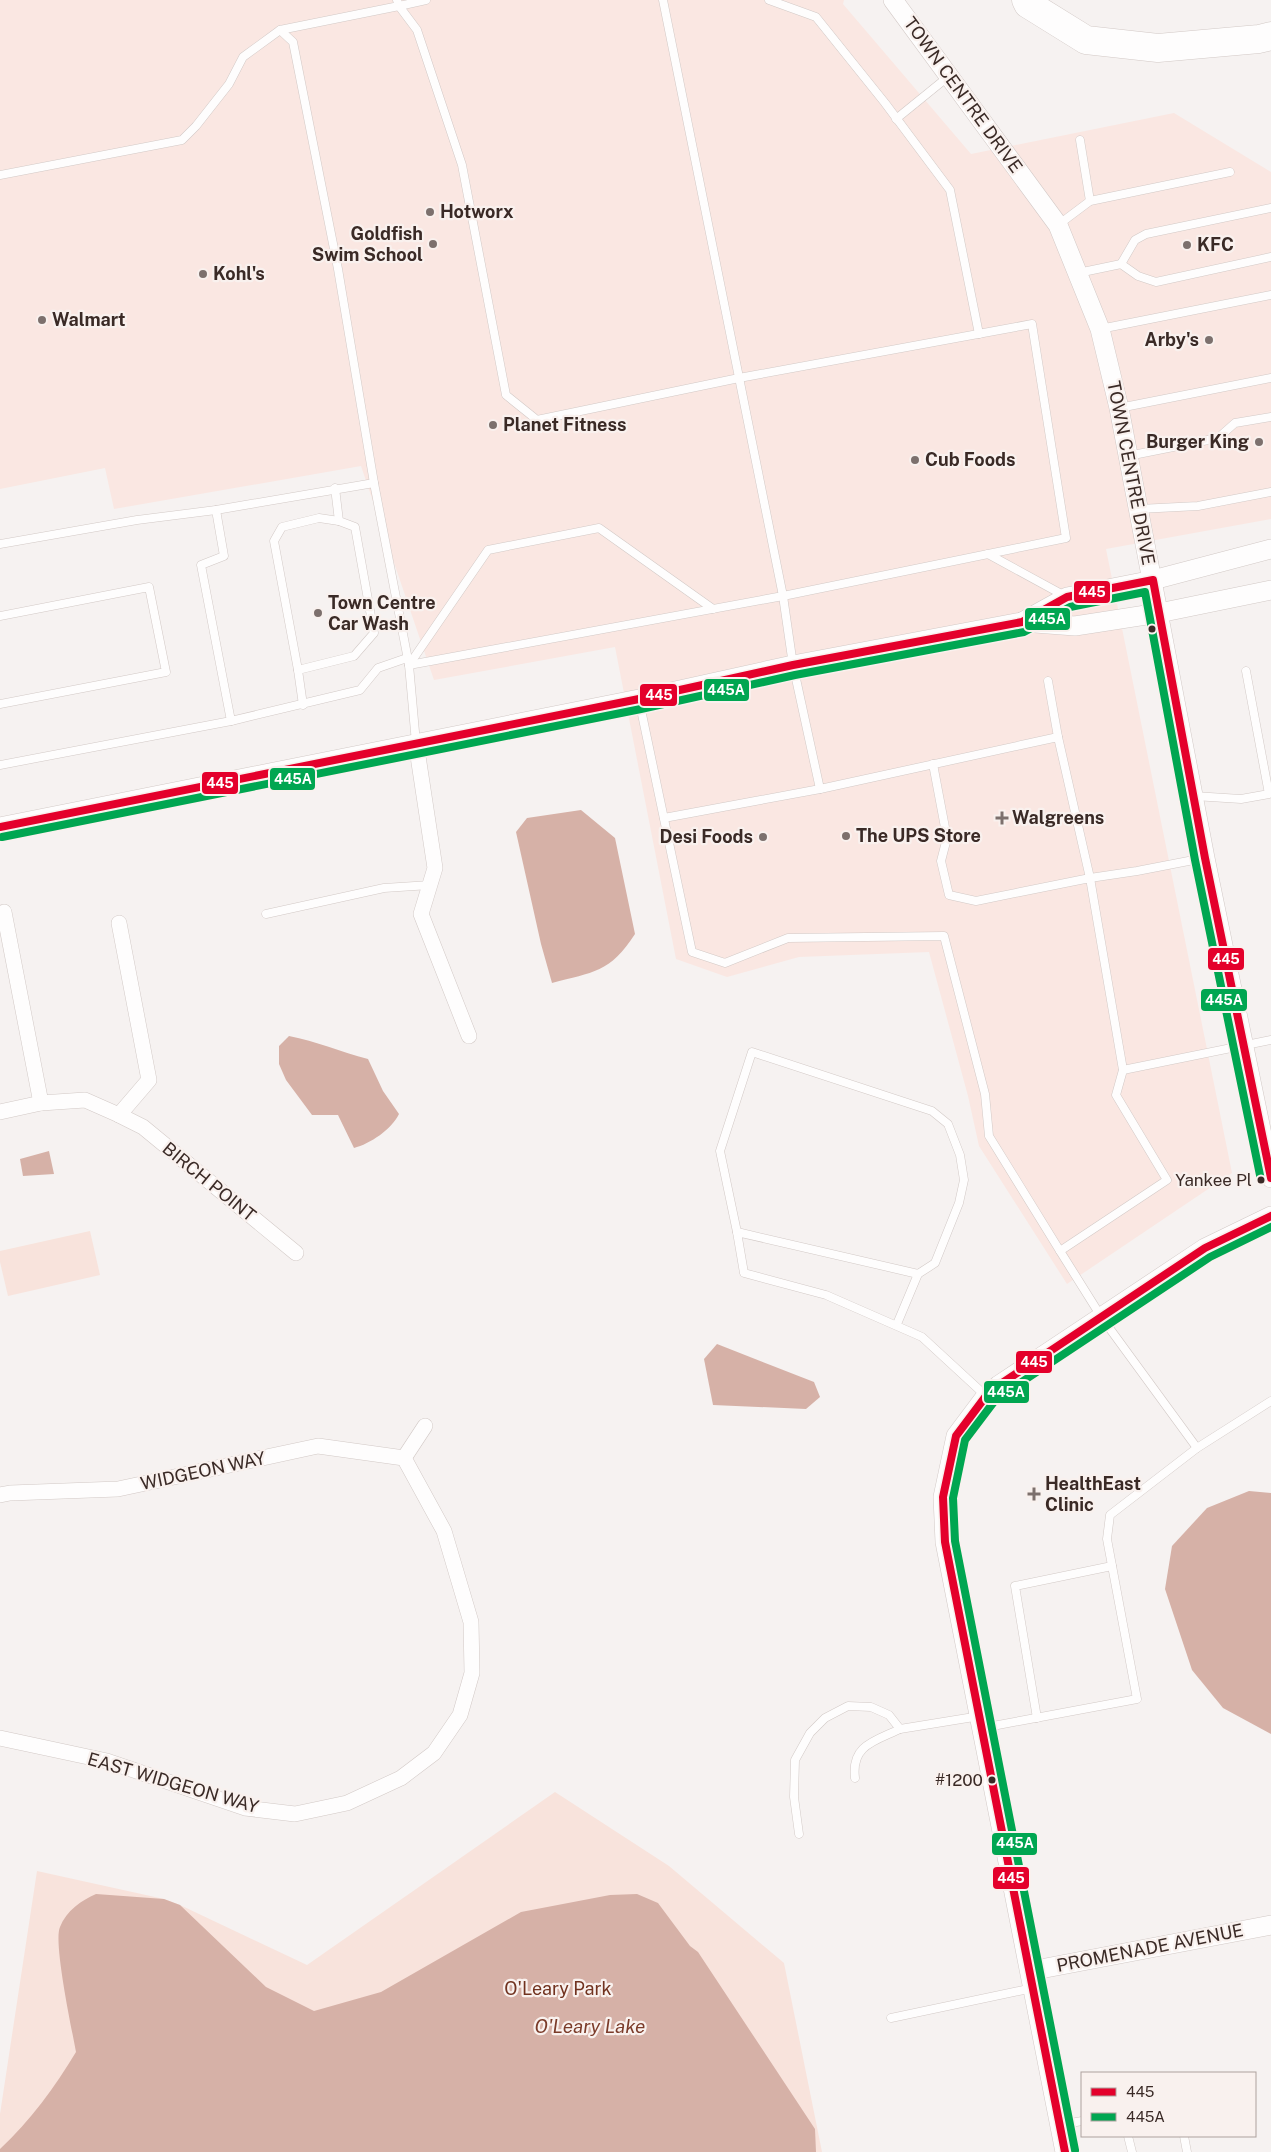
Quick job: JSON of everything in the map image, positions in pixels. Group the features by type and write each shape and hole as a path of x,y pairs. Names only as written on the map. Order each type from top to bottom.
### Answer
{"highway":[{"path":"1026,0 1028,4 1086,40 1158,48 1259,39 1271,36"}],"street":[{"name":"TOWN CENTRE DRIVE","path":"894,0 1058,225 1100,329 1119,408 1160,613 1205,858 1271,1178"},
{"path":"1022,622 1067,597 1153,580 1271,548"},
{"path":"0,827 639,699 793,665 1022,622 1075,626 1160,613 1271,590"},
{"path":"416,743 435,868 421,914 469,1036"},
{"path":"4,912 41,1103"},
{"path":"119,923 149,1080 119,1115"},
{"name":"BIRCH POINT","path":"0,1112 41,1103 85,1100 119,1115 143,1127 296,1253"},
{"path":"1065,2152 946,1542 943,1497 956,1436 986,1396 1000,1385 1206,1248 1271,1216"},
{"path":"404,1458 426,1426"},
{"name":"WIDGEON WAY","path":"0,1495 118,1489 318,1446 404,1458"},
{"name":"EAST WIDGEON WAY","path":"0,1738 107,1761 245,1808 295,1814 347,1803 401,1778 434,1752 460,1715 472,1673 471,1622 444,1531 404,1458"},
{"name":"PROMENADE AVENUE","path":"1031,1979 1271,1925"}],"lane":[{"path":"0,175 182,140 196,126 229,84 243,57 280,30 398,3 426,0"},
{"path":"663,0 783,596 793,665 820,789"},
{"path":"769,0 816,17 950,190 979,334"},
{"path":"0,765 231,721 303,705 360,690 378,668 408,661 783,596 1066,538 1032,324 739,378 537,420 506,395 462,165 416,30 398,3"},
{"path":"280,30 293,42 338,269 374,483 408,661 416,743"},
{"path":"896,119 949,76"},
{"path":"1080,140 1090,201"},
{"path":"1058,225 1090,201 1230,172"},
{"path":"1121,264 1135,240 1146,234 1271,208"},
{"path":"1078,273 1121,264 1138,276 1156,282 1271,256"},
{"path":"1100,329 1271,295"},
{"path":"1119,408 1271,378"},
{"path":"1128,456 1218,438 1235,424 1271,416"},
{"path":"0,544 137,520 216,510 335,488 374,483"},
{"path":"335,488 339,521"},
{"path":"1139,509 1198,506 1271,492"},
{"path":"216,510 224,556 201,565 231,721"},
{"path":"298,670 354,656 374,634 355,527 339,521 319,518 282,527 274,541 303,705"},
{"path":"408,661 488,550 600,528 713,609"},
{"path":"988,554 1067,597"},
{"path":"0,616 149,587 166,672 0,704"},
{"path":"1194,796 1241,799 1268,794 1246,671"},
{"path":"1048,681 1058,737 1090,878 1123,1070 1116,1095 1167,1180 1060,1251"},
{"path":"639,699 692,952 725,963 788,938 944,936 985,1094 989,1136 1102,1318 1197,1448"},
{"path":"664,818 820,789 1058,737"},
{"path":"933,764 947,838 941,861 948,895 976,901 1090,878 1205,858"},
{"path":"266,914 384,888 430,885"},
{"path":"1123,1070 1271,1040"},
{"path":"897,1324 918,1274 935,1263 959,1203 964,1180 960,1155 948,1124 932,1111 752,1052 720,1152 744,1273 826,1295 922,1336 986,1396"},
{"path":"737,1232 918,1274"},
{"path":"855,1778 854,1767 858,1754 868,1744 900,1729 1037,1718 1136,1699 1107,1539 1110,1516 1197,1448 1271,1401"},
{"path":"1037,1718 1015,1586 1112,1566"},
{"path":"799,1834 794,1797 795,1760 810,1733 825,1718 848,1706 871,1707 890,1715 900,1729"},
{"path":"891,2018 1031,1979"},
{"path":"1059,2125 1081,2121"},
{"path":"1128,2137 1132,2152"},
{"path":"1184,2137 1187,2152"}],"shaded area":[{"path":"0,0 844,0 843,4 971,154 1174,113 1271,172 1271,519 1106,549 1232,1173 1067,1284 979,1146 968,1096 929,952 799,957 727,977 676,959 615,647 434,680 361,466 114,509 105,468 0,489"}],"green space":[{"path":"90,1231 100,1275 8,1296 0,1262 0,1251"},
{"name":"O'Leary Lake","path":"555,1792 669,1866 784,1963 822,2152 0,2152 0,2114 37,1871 164,1899 307,1965"}],"water":[{"path":"581,810 615,838 635,934 626,947 609,964 590,973 552,983 541,944 516,832 527,818"},
{"path":"289,1036 368,1059 383,1091 399,1114 396,1120 373,1139 354,1148 338,1115 312,1115 286,1080 279,1064 279,1046"},
{"path":"49,1151 54,1174 23,1176 20,1159"},
{"path":"717,1344 814,1382 820,1397 806,1409 713,1405 704,1359"},
{"path":"1249,1491 1271,1493 1271,1734 1223,1708 1192,1670 1165,1589 1172,1546 1207,1508"},
{"name":"O'Leary Lake","path":"96,1894 164,1899 180,1905 266,1987 314,2011 381,1992 521,1912 610,1895 637,1894 658,1903 690,1946 698,1952 815,2129 816,2152 0,2152 0,2149 22,2127 41,2103 76,2052 61,1967 59,1950 60,1927 70,1911 85,1899"}],"transit line":[{"name":"445","path":"0,827 639,699 793,665 1022,622 1067,597 1153,580 1205,858 1271,1178"},
{"name":"445A","path":"2,837 641,709 795,675 1024,632 1070,607 1145,592 1195,860 1261,1180"},
{"name":"445","path":"1065,2152 945,1542 943,1497 956,1436 986,1396 999,1385 1205,1248 1271,1216"},
{"name":"445A","path":"1075,2150 955,1541 953,1498 965,1440 993,1403 1005,1393 1210,1257 1271,1227"}],"place":[{"name":"Hotworx","path":"430,212"},
{"name":"Goldfish Swim School","path":"433,244"},
{"name":"KFC","path":"1187,245"},
{"name":"Kohl's","path":"203,274"},
{"name":"Walmart","path":"42,320"},
{"name":"Arby's","path":"1209,340"},
{"name":"Planet Fitness","path":"493,425"},
{"name":"Burger King","path":"1259,442"},
{"name":"Cub Foods","path":"915,460"},
{"name":"Town Centre Car Wash","path":"318,613"},
{"name":"Walgreens","path":"1002,818"},
{"name":"The UPS Store","path":"846,836"},
{"name":"Desi Foods","path":"763,837"},
{"name":"Yankee Pl","path":"1261,1180"},
{"name":"HealthEast Clinic","path":"1034,1494"},
{"name":"#1200","path":"992,1780"}],"park label":[{"name":"O'Leary Park","path":"558,1989"}]}
